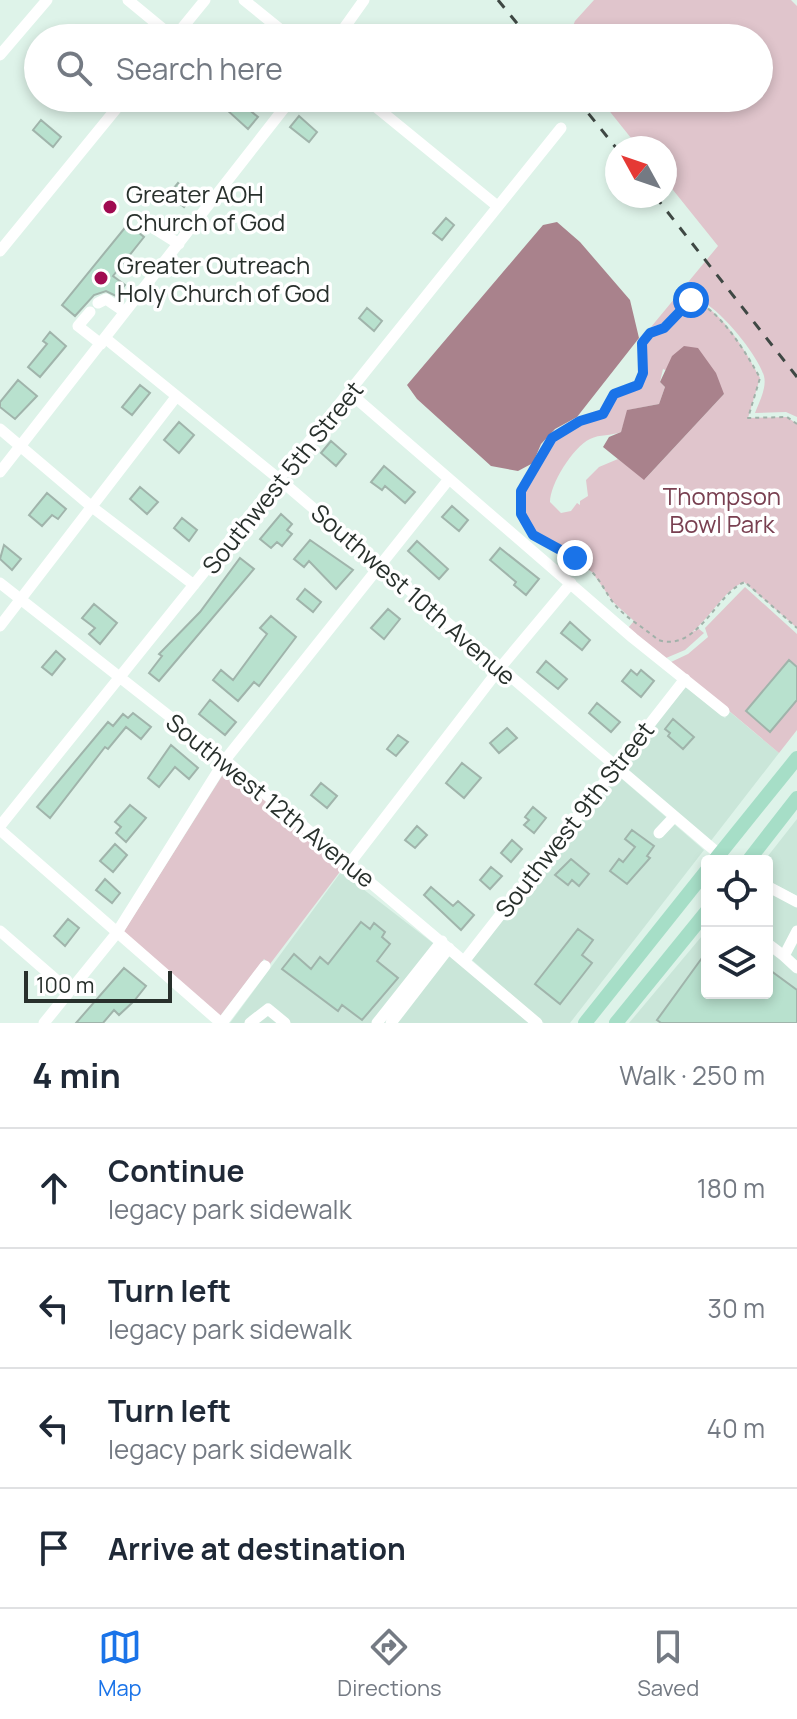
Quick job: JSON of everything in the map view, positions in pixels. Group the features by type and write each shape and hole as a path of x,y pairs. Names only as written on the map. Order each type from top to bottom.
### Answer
{"main road":[{"path":"723,855 797,758"},
{"path":"753,855 797,798"},
{"path":"585,1023 701,878"},
{"path":"616,1023 701,918"}],"street":[{"path":"26,24 47,0"},
{"path":"128,0 157,24"},
{"path":"185,24 205,0"},
{"path":"244,0 274,24"},
{"path":"347,24 364,0"},
{"path":"0,55 24,27"},
{"path":"0,251 114,112"},
{"path":"0,472 281,112"},
{"path":"382,112 496,205"},
{"name":"Southwest 5th Street","path":"0,828 116,677 351,394 496,205 561,128"},
{"path":"152,227 179,244"},
{"name":"Southwest 10th Avenue","path":"125,312 106,299 78,326 103,341 279,479 716,855"},
{"path":"351,394 724,711"},
{"path":"0,626 176,397"},
{"path":"0,429 92,507 194,585"},
{"path":"44,1023 116,934 225,760 382,567 449,479"},
{"name":"Southwest 12th Avenue","path":"0,583 225,760 537,1023"},
{"path":"350,863 500,668 571,583"},
{"name":"Southwest 9th Street","path":"465,960 614,765 685,679"},
{"path":"659,833 674,817"},
{"path":"0,828 116,934 222,1023 265,966"},
{"path":"773,889 797,902"},
{"path":"0,931 69,991"},
{"path":"784,956 797,931"},
{"path":"377,1023 446,944"},
{"path":"391,1023 446,944"},
{"path":"773,948 797,968"},
{"path":"230,1012 247,1023 268,1009 285,1023"}],"path":[{"path":"797,424 787,417 748,418 760,378 735,339 710,310 691,300 664,328 650,333 642,343 643,373 638,385 614,394 603,414 580,421 552,438 533,475 524,482 520,503 525,524 533,535 592,572 619,609 658,640 665,642 685,636 707,620 736,585 745,582 797,628"}],"shaded area":[{"path":"557,222 580,242 630,300 639,338 577,417 555,429 541,444 533,463 518,471 491,466 417,399 407,385 543,225"},
{"path":"684,346 698,348 716,373 724,394 644,480 603,447 609,437 621,432 627,410 659,404 665,387 660,382 672,356"},
{"path":"686,687 725,718 730,712 779,753 710,842 622,765"},
{"path":"615,773 704,850 570,1023 544,1023 472,960"},
{"path":"797,819 797,896 773,883 773,855 769,855"},
{"path":"341,872 460,964 529,1023 230,1023"},
{"path":"773,895 797,907 797,1023 629,1023 701,937 701,999 773,999"}],"green space":[{"path":"594,0 791,0 797,6 797,417 786,412 755,413 764,385 760,366 743,341 709,305 688,296 661,324 651,327 718,246 677,195 677,136 629,136 610,112 773,112 773,24 574,24"},
{"name":"Thompson Bowl Park","path":"691,300 712,311 732,332 760,378 748,418 787,417 797,424 797,628 744,582 730,591 692,632 699,629 704,633 685,650 666,658 628,628 634,621 613,602 592,572 533,535 521,514 521,491 545,448 559,433 602,414 614,394 638,385 643,373 642,343 650,333 664,328","holes":["663,369 724,394 645,479 618,459 599,467 586,480 588,496 571,511 561,513 550,502 558,476 583,443 594,437 621,432 628,410 659,404 665,387 660,382"]},
{"path":"745,587 797,634 797,730 779,753 671,662 688,654 708,637 705,628"},
{"path":"227,768 345,865 270,964 264,959 220,1016 123,933"}],"building":[{"path":"229,112 252,112 258,117 248,129"},
{"path":"299,116 317,132 309,142 290,127"},
{"path":"41,120 61,137 53,147 33,130"},
{"path":"178,183 193,196 184,207 169,194"},
{"path":"446,218 454,225 442,240 433,233"},
{"path":"128,224 144,237 113,276 125,285 116,296 106,291 94,295 75,316 62,305"},
{"path":"367,308 382,321 374,331 359,318"},
{"path":"50,332 66,346 40,377 28,367 47,344 43,341"},
{"path":"18,380 37,396 15,419 0,407 0,402"},
{"path":"140,385 150,393 132,415 122,407"},
{"path":"179,422 194,435 179,453 164,440"},
{"path":"331,441 346,454 336,466 321,453"},
{"path":"384,466 415,492 405,503 385,486 382,490 371,482"},
{"path":"140,487 158,502 147,514 130,499"},
{"path":"47,493 66,509 58,519 52,515 42,526 29,515"},
{"path":"452,506 468,520 459,531 442,517"},
{"path":"281,514 292,524 287,530 292,534 282,546 277,542 271,548 260,539"},
{"path":"182,518 197,530 189,541 174,528"},
{"path":"310,540 353,570 336,589 309,561 304,567 294,559"},
{"path":"417,541 448,569 439,579 408,551"},
{"path":"4,545 21,559 12,570 0,559"},
{"path":"500,548 539,579 526,595 490,560"},
{"path":"240,558 254,569 159,681 149,673 162,656 159,654 200,612"},
{"path":"305,589 321,602 313,612 297,599"},
{"path":"94,604 117,623 100,644 89,634 95,628 82,618"},
{"path":"388,609 400,619 384,639 371,628"},
{"path":"271,616 296,637 259,686 254,682 238,701 213,680 221,670 233,680 267,634 260,628"},
{"path":"570,622 590,640 582,650 561,633"},
{"path":"56,651 65,659 52,675 42,667"},
{"path":"789,660 797,667 797,700 770,732 746,711"},
{"path":"546,661 567,679 558,689 537,672"},
{"path":"631,670 637,675 641,670 654,681 641,697 622,681"},
{"path":"210,700 236,722 225,735 199,714"},
{"path":"597,703 620,722 611,732 589,713"},
{"path":"133,713 151,727 141,739 126,727 108,749 105,747 50,818 37,807 108,722 113,726 123,714 128,718"},
{"path":"673,719 694,737 683,749 668,736 670,733 665,729"},
{"path":"507,728 517,738 499,753 490,743"},
{"path":"398,735 408,742 396,756 387,749"},
{"path":"171,745 198,768 189,779 175,767 159,787 148,778"},
{"path":"462,763 481,778 464,798 446,783"},
{"path":"321,783 337,796 327,808 311,795"},
{"path":"130,805 146,818 126,842 116,833 121,827 115,822"},
{"path":"533,807 546,818 534,833 524,825 529,820 525,817"},
{"path":"417,826 427,835 415,848 405,840"},
{"path":"632,830 654,846 647,856 650,858 627,884 610,871 619,859 623,862 635,847 625,839"},
{"path":"512,840 522,849 511,862 501,853"},
{"path":"115,844 127,855 113,872 100,861"},
{"path":"571,859 589,874 579,886 572,880 568,885 555,875"},
{"path":"491,867 502,876 490,889 480,880"},
{"path":"105,879 120,893 112,903 96,890"},
{"path":"431,887 453,906 458,901 474,915 461,930 424,895"},
{"path":"68,919 79,928 65,946 54,936"},
{"path":"361,922 370,929 374,923 385,932 382,937 390,944 377,961 398,978 362,1020 342,1005 338,1011 282,969 294,954 311,969 320,957 328,964"},
{"path":"578,929 593,940 582,955 592,963 560,1004 535,984"},
{"path":"701,959 701,999 773,999 773,972 797,990 797,1023 661,1023 657,1020"},
{"path":"124,968 146,986 134,1001 119,1015 114,1010 103,1023 76,1023"}],"railway":[{"path":"498,0 518,24"},
{"path":"587,112 607,136"},
{"path":"664,208 797,377"}],"place":[{"name":"Greater AOH Church of God","path":"110,207"},
{"name":"Greater Outreach Holy Church of God","path":"101,278"}],"route":[{"path":"575,558 533,535 525,524 520,503 524,482 533,475 552,438 580,421 603,414 614,394 638,385 643,373 642,343 650,333 664,328 691,300"}]}
